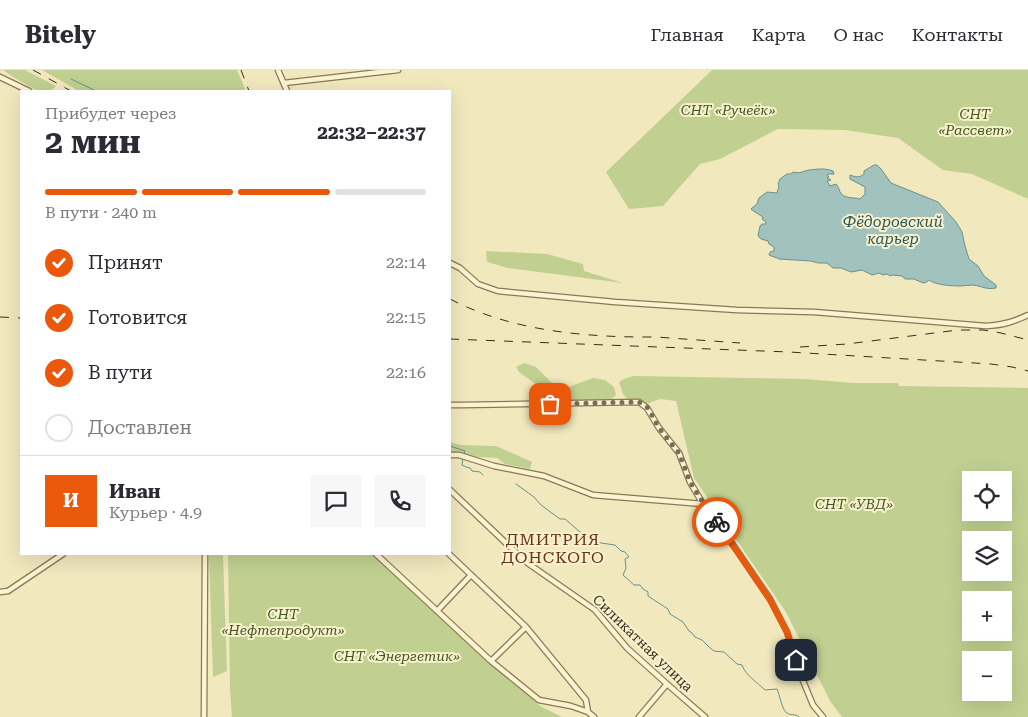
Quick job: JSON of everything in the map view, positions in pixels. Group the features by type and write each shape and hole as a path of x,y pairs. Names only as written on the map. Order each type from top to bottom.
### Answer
{"street":[{"path":"278,70 287,90"},
{"path":"284,83 398,70"},
{"path":"0,77 27,90"},
{"path":"451,264 460,268 478,284 498,291 595,300 737,310 814,312 986,326 1014,322 1028,315"},
{"path":"451,404 462,406 639,402 648,408 659,428 679,453 690,482 770,600 787,632 799,671 813,705 823,717"},
{"path":"451,455 458,455 494,466 544,476 594,495 704,504"},
{"name":"Силикатная улица","path":"451,491 526,562 595,610 627,648 705,717"},
{"path":"0,592 8,591 62,555"},
{"path":"204,717 205,555"},
{"path":"377,555 491,661 538,700 571,706 588,712 594,717"},
{"path":"450,555 526,627 586,700 588,712"},
{"path":"437,611 471,574"},
{"path":"491,661 526,627"},
{"path":"639,717 667,684"}],"green space":[{"path":"3,70 25,70 56,86 52,90 36,90"},
{"path":"42,70 237,70 246,90 77,90"},
{"path":"712,70 1028,70 1028,199 972,174 943,170 898,138 845,130 778,129 720,159 700,164 663,206 629,209 606,172"},
{"path":"486,251 547,254 583,264 584,271 623,283 508,268 487,262"},
{"path":"524,363 536,367 556,387 566,388 593,378 605,380 614,387 616,395 610,400 541,401 537,385 519,372 516,367"},
{"name":"СНТ «УВД»","path":"633,376 805,379 853,383 898,383 899,386 1028,388 1028,717 842,717 830,701 786,612 694,478 676,401 660,399 647,404 638,400 628,400 623,394 619,382"},
{"path":"451,442 460,445 496,446 532,462 530,469 505,464 497,458 451,453"},
{"path":"223,555 227,671 213,677 209,556"},
{"path":"228,555 379,555 540,706 562,717 232,717"}],"water":[{"name":"Фёдоровский карьер","path":"874,165 881,169 891,183 938,202 956,222 962,232 969,259 978,266 984,276 996,285 996,288 973,285 948,285 929,280 925,283 914,279 905,279 902,276 890,276 879,273 872,275 862,270 851,272 841,268 833,268 827,263 779,259 769,255 770,252 774,251 774,247 768,241 758,236 760,226 766,224 766,222 762,219 763,217 751,209 757,204 759,198 767,192 777,193 780,179 794,172 800,173 818,169 830,170 834,174 827,175 829,177 827,178 831,180 827,181 830,186 836,184 844,196 860,199 865,194 865,187 850,179 850,175 861,176 864,174 864,171"}],"waterway":[{"path":"71,79 94,90"},
{"path":"451,446 465,451 464,454"},
{"path":"463,458 462,465 483,475"},
{"path":"516,484 534,497 541,505 560,519 565,519 580,532 593,539 594,542 615,545 625,552 629,557 625,559 626,568 623,575 634,585 640,585 648,592 648,596 668,609 670,614 683,622 695,637 702,640 714,651 724,652 737,664 742,665 749,676 765,690 777,689 785,712 799,717"}],"railway":[{"path":"33,70 69,90"},
{"path":"241,70 249,90"},
{"path":"451,300 487,315 546,330 606,336 656,337 740,343"},
{"path":"0,317 20,318"},
{"path":"800,347 847,344 958,330 983,330 1028,340"},
{"path":"451,339 789,352 991,364 1028,371"}],"way so far":[{"path":"550,404 639,402 648,408 659,428 679,453 690,482 717,522"}],"district":[{"name":"ДМИТРИЯ ДОНСКОГО","path":"553,548"}],"route":[{"path":"717,522 770,600 787,632 796,660"}],"park label":[{"name":"СНТ «Ручеёк»","path":"728,110"},
{"name":"СНТ «Рассвет»","path":"975,122"},
{"name":"СНТ «Нефтепродукт»","path":"283,622"},
{"name":"СНТ «Энергетик»","path":"397,656"}]}
